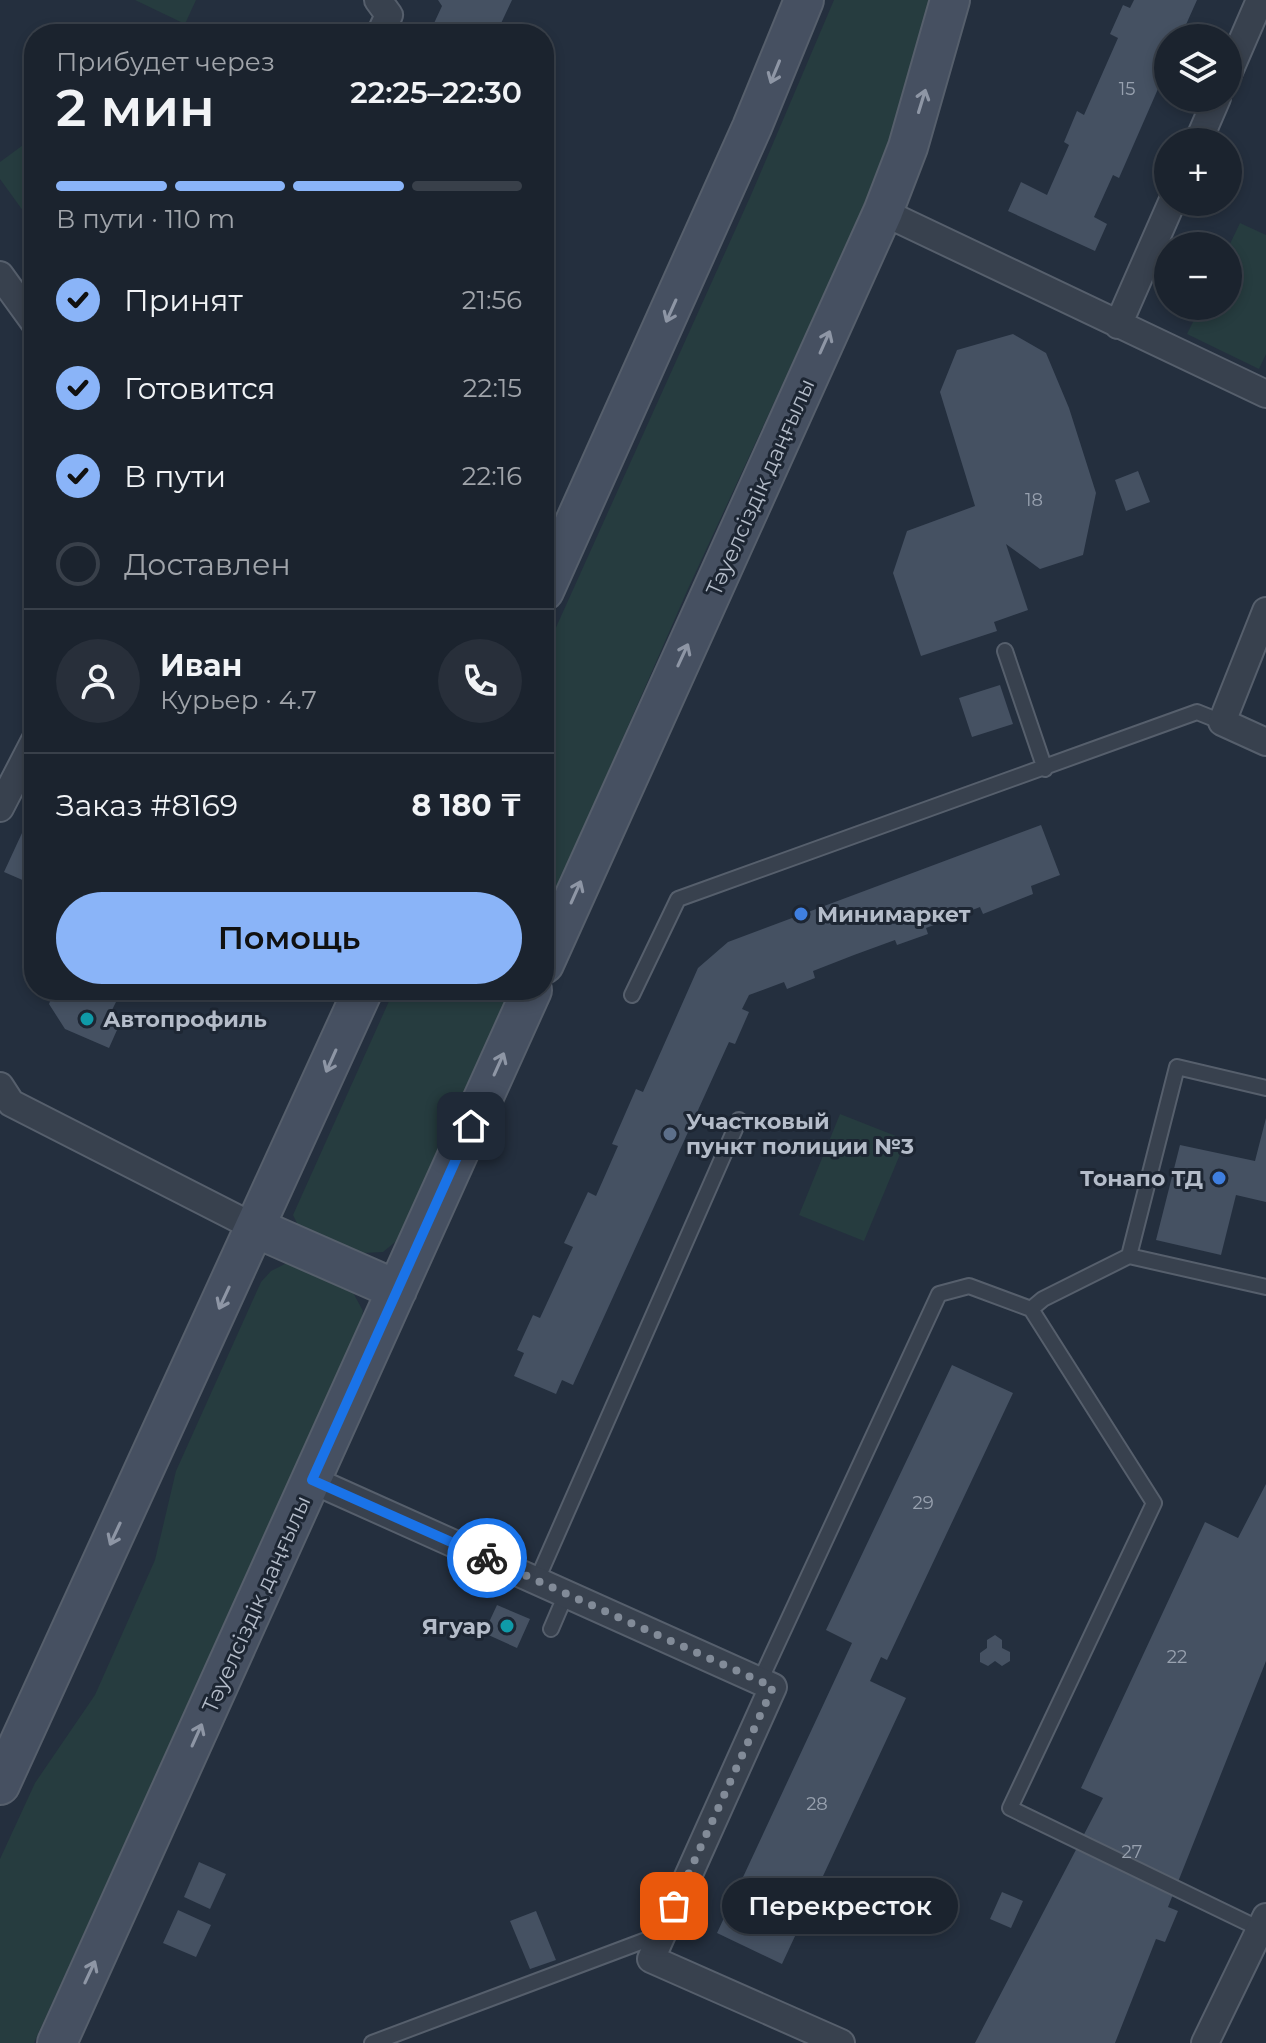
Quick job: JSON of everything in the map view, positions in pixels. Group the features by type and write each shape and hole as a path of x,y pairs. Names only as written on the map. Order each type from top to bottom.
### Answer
{"street":[{"path":"378,0 389,15 385,24"},
{"path":"554,569 752,127 804,0"},
{"name":"Тәуелсіздік даңғылы","path":"554,942 883,212 912,134 950,0"},
{"path":"1242,42 1260,0"},
{"path":"883,212 1266,394"},
{"path":"1118,325 1166,216"},
{"path":"0,275 24,308"},
{"path":"1266,611 1222,722 1266,742"},
{"path":"0,808 24,761"},
{"path":"0,1785 359,1000"},
{"name":"Тәуелсіздік даңғылы","path":"57,2043 528,1000"},
{"path":"0,1086 11,1103 256,1228 397,1290"},
{"path":"312,1480 773,1687 651,1959 841,2043"},
{"path":"1205,2043 1263,1923"}],"lane":[{"path":"1005,651 1045,769"},
{"path":"632,995 678,899 1197,712 1222,722"},
{"path":"1129,1256 1177,1067 1266,1088"},
{"path":"537,1580 739,1120"},
{"path":"1031,1309 1043,1299 1129,1256 1266,1287"},
{"path":"760,1681 939,1294 969,1286 1031,1309 1154,1503 1010,1808 1263,1923"},
{"path":"551,1629 566,1594"},
{"path":"372,2043 662,1933"}],"green space":[{"path":"135,0 196,0 185,24"},
{"path":"834,0 932,0 907,92 868,199 687,591 554,896 554,632 751,195"},
{"path":"24,144 24,212 0,179 0,162"},
{"path":"1240,223 1266,235 1266,354 1259,369 1187,334 1194,320 1242,320 1242,232 1236,232"},
{"path":"390,1000 509,1000 405,1234 383,1252 363,1253 300,1229 293,1215"},
{"path":"840,1114 906,1140 864,1241 799,1215"},
{"path":"289,1262 349,1285 363,1311 361,1322 34,2043 0,2043 0,1859 35,1783 95,1695 155,1560 176,1471 261,1282 271,1271"}],"building":[{"path":"438,0 512,0 501,24 434,24 442,6"},
{"path":"1134,0 1197,0 1186,24 1154,24 1154,98 1119,178 1113,175 1094,217 1107,224 1095,251 1008,211 1021,182 1047,195 1069,145 1064,142 1077,111 1084,115 1118,38 1110,34 1123,5 1130,8"},
{"path":"1013,334 1046,353 1069,408 1096,493 1083,555 1040,569 1006,544 1028,610 994,622 997,631 921,656 893,573 907,531 975,506 940,392 957,350"},
{"path":"1138,471 1150,502 1126,511 1115,480"},
{"path":"1000,685 1013,724 972,737 959,698"},
{"path":"1041,825 1060,875 1031,886 1033,894 983,914 980,907 926,928 928,934 897,945 895,940 854,955 813,971 815,978 787,989 784,982 749,995 742,1009 749,1012 735,1044 729,1042 573,1385 562,1380 556,1394 514,1376 524,1353 517,1350 533,1315 540,1318 573,1247 564,1243 588,1192 596,1196 618,1146 612,1144 636,1089 643,1092 698,968 728,942"},
{"path":"24,829 24,881 4,872"},
{"name":"Автопрофиль","path":"51,1000 117,1000 109,1016 121,1021 109,1048 65,1029 49,1004"},
{"name":"Тонапо ТД","path":"1266,1118 1266,1202 1236,1195 1221,1255 1156,1240 1180,1145 1255,1161"},
{"path":"952,1365 1013,1393 887,1660 881,1657 870,1681 906,1698 782,1964 717,1933 852,1643 826,1630"},
{"path":"1266,1484 1266,1661 1168,1907 1178,1911 1165,1942 1156,1939 1115,2043 975,2043 1103,1798 1081,1788 1205,1522 1238,1538"},
{"name":"Ягуар","path":"497,1605 530,1619 517,1648 484,1633"},
{"path":"995,1635 1002,1640 1002,1648 1010,1652 1010,1661 1002,1666 995,1661 988,1666 980,1662 980,1653 987,1648 987,1640"},
{"path":"199,1862 226,1874 210,1909 184,1897"},
{"path":"1002,1892 1023,1901 1011,1928 990,1919"},
{"path":"178,1910 211,1925 196,1957 163,1943"},
{"path":"536,1911 556,1960 530,1969 510,1921"}],"way so far":[{"path":"487,1558 773,1687 674,1906"}],"place":[{"name":"Минимаркет","path":"801,914"},
{"name":"Автопрофиль","path":"87,1019"},
{"name":"Участковый пункт полиции №3","path":"670,1134"},
{"name":"Тонапо ТД","path":"1219,1178"},
{"name":"Ягуар","path":"507,1626"},
{"name":"Перекресток","path":"674,1906"}],"route":[{"path":"471,1126 312,1480 487,1558"}]}
